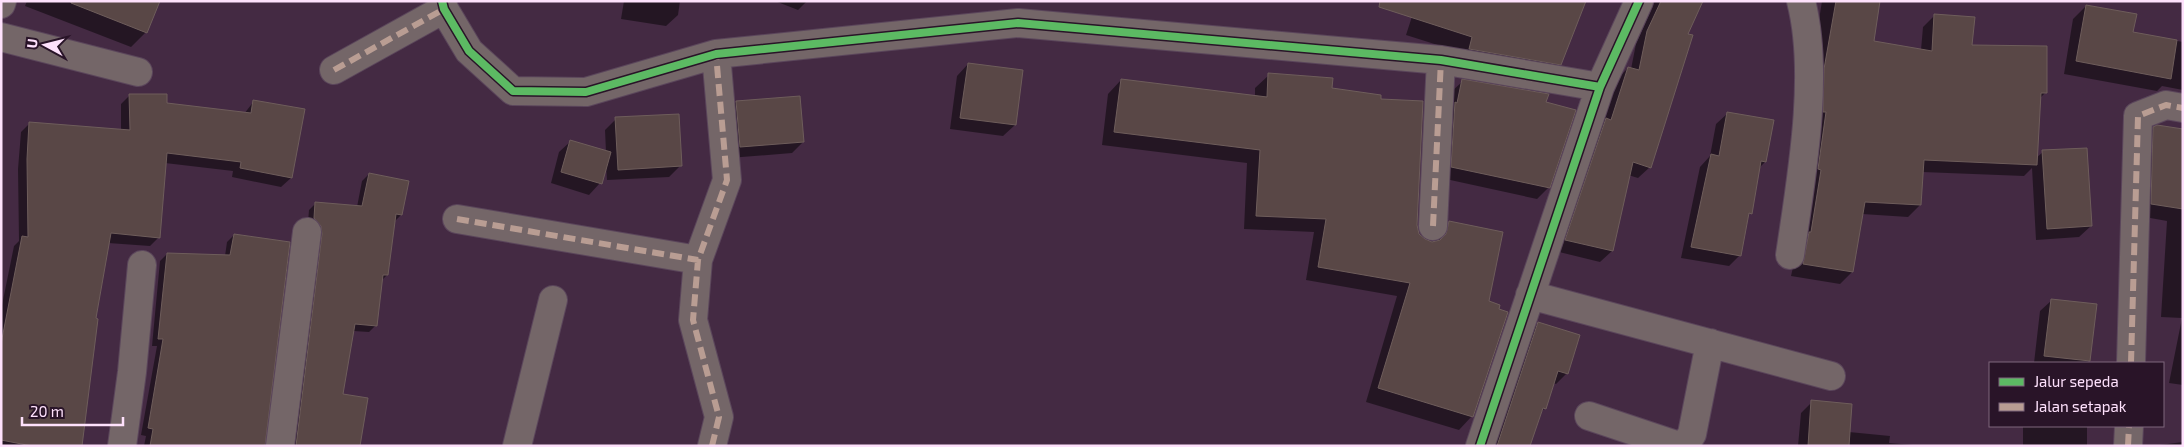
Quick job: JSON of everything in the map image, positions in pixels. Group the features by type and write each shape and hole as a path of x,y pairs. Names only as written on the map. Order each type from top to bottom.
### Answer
{"street":[{"path":"1480,446 1600,87 1638,1"},
{"path":"1790,256 1802,170 1809,78 1805,18 1801,1"},
{"path":"334,70 442,5 469,52 512,91 586,92 716,54 1018,23 1440,60 1600,87"},
{"path":"1,37 138,72"},
{"path":"712,446 719,416 693,320 698,260 727,180 716,54"},
{"path":"1433,226 1440,60"},
{"path":"2131,362 2138,116 2166,105 2183,108"},
{"path":"457,219 698,260"},
{"path":"280,446 307,232"},
{"path":"122,446 132,372 142,265"},
{"path":"1530,295 1831,376"},
{"path":"517,446 553,300"},
{"path":"1589,416 1676,445 1684,445 1692,434 1710,343"},
{"path":"2128,446 2129,427"}],"building":[{"path":"71,1 160,1 147,33 71,3"},
{"path":"1380,1 1586,1 1561,65 1469,49 1472,37 1379,7"},
{"path":"1661,1 1703,1 1688,34 1693,35 1651,168 1633,162 1613,251 1565,240 1606,118 1611,120 1628,67 1639,70 1647,31"},
{"path":"1836,1 1880,1 1874,41 1932,51 1934,14 1975,17 1972,45 2047,46 2047,93 2041,93 2037,165 1924,160 1921,205 1865,202 1853,272 1803,264 1809,232 1811,232 1821,170 1818,169 1826,112 1823,112 1824,69"},
{"path":"2086,5 2137,14 2133,32 2177,40 2171,79 2076,61"},
{"path":"968,63 1023,70 1016,125 960,118"},
{"path":"1268,73 1333,78 1332,88 1381,95 1381,99 1423,101 1417,225 1419,234 1432,242 1440,240 1446,234 1449,221 1503,232 1489,301 1500,305 1499,309 1508,312 1473,417 1378,388 1410,283 1318,267 1326,219 1256,216 1260,150 1114,132 1121,79 1267,97"},
{"path":"1462,79 1549,94 1546,102 1576,110 1550,188 1451,167 1455,102 1457,103"},
{"path":"129,94 167,94 167,103 251,113 253,100 305,109 292,178 240,168 241,162 167,153 160,238 111,233 96,318 98,319 82,446 32,446 1,440 1,344 22,236 28,237 27,159 29,122 130,130"},
{"path":"800,96 804,142 740,147 736,101"},
{"path":"1727,112 1774,120 1766,162 1761,161 1752,214 1749,213 1741,256 1691,247 1711,154 1719,156"},
{"path":"679,114 682,166 618,170 615,117"},
{"path":"2157,125 2183,129 2183,209 2151,204 2153,127"},
{"path":"570,140 611,152 602,184 561,172"},
{"path":"2087,148 2092,226 2047,229 2042,150"},
{"path":"369,173 409,181 402,215 396,214 388,275 383,275 377,326 355,324 343,394 368,398 360,446 296,446 322,234 321,226 314,218 315,202 362,206"},
{"path":"234,234 290,242 265,446 150,446 153,429 148,428 163,339 158,339 167,253 230,255"},
{"path":"2051,299 2097,304 2090,361 2044,356"},
{"path":"1538,322 1580,335 1568,374 1558,371 1546,409 1543,408 1530,446 1497,446"},
{"path":"1811,400 1852,404 1849,446 1808,446"}],"marked path":[{"path":"334,70 444,9"},
{"path":"712,446 719,417 693,320 698,260 727,180 716,54"},
{"path":"1433,226 1441,60"},
{"path":"2131,362 2138,116 2166,105 2183,108"},
{"path":"457,219 698,260"},
{"path":"2128,446 2129,427"}],"cycle path":[{"path":"442,1 444,9 469,51 513,91 586,92 716,54 1018,23 1441,60 1600,87"},
{"path":"1480,446 1600,87 1639,1"}]}
